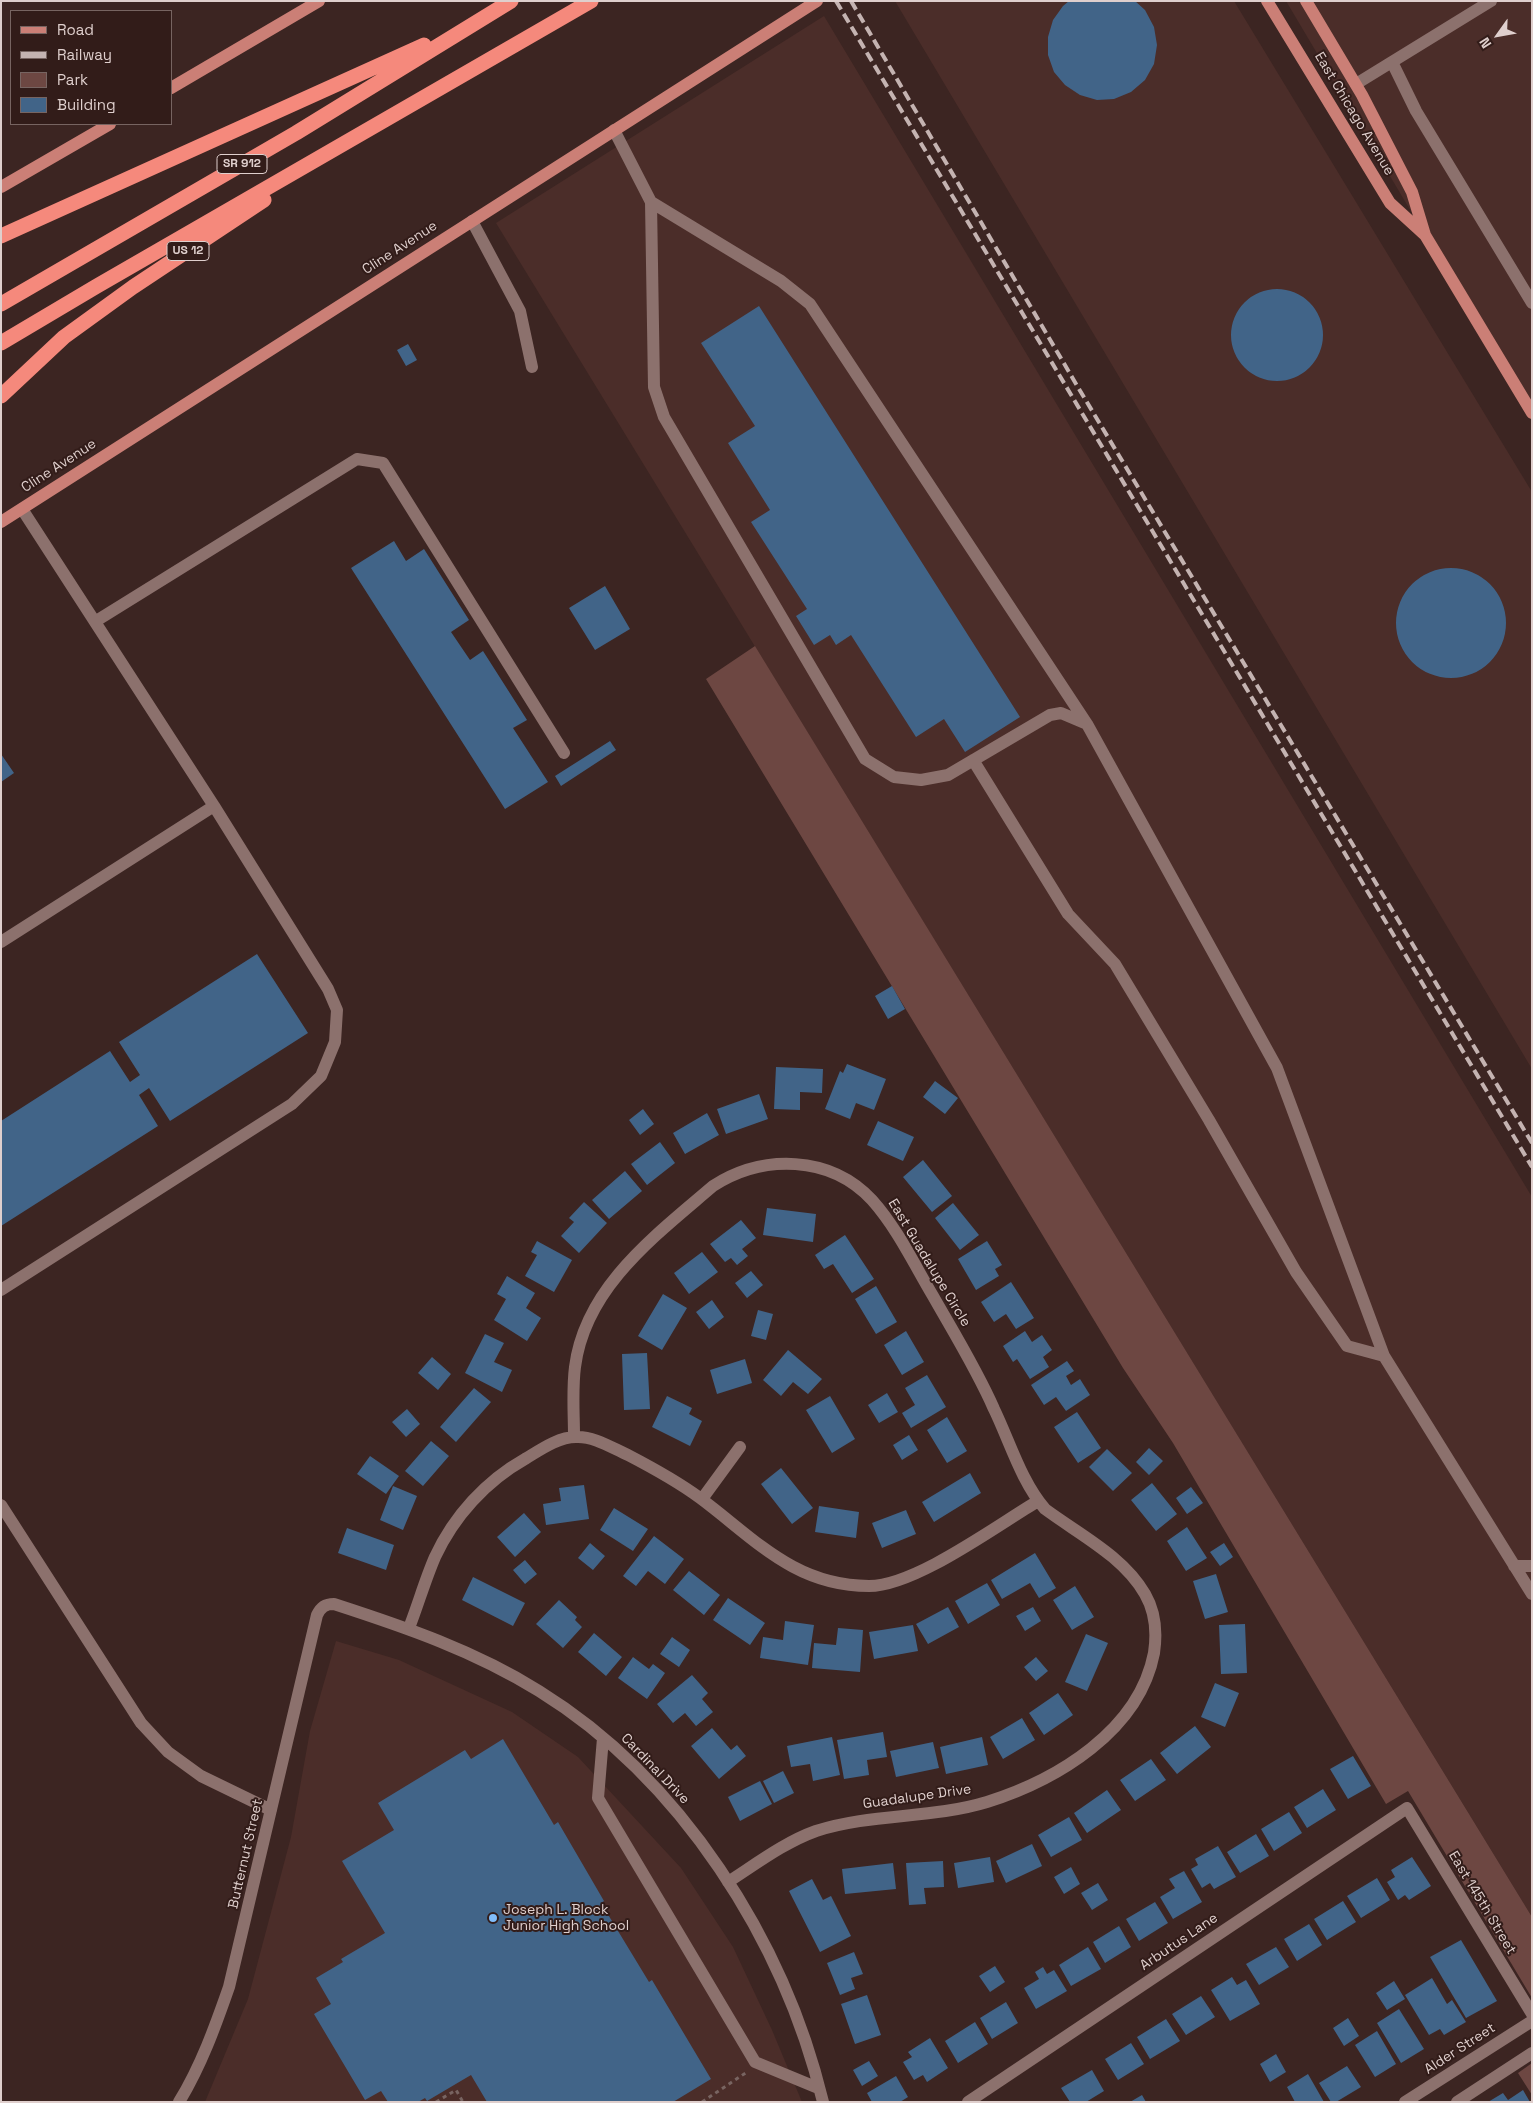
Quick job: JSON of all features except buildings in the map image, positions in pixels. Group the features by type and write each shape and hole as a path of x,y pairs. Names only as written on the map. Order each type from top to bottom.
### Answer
{"highway":[{"path":"1,236 480,20 511,1"},
{"name":"US 12","path":"1,396 64,337 133,287 386,120 591,1"},
{"name":"SR 912","path":"1,304 296,133 480,20"},
{"name":"SR 912","path":"1,343 386,120"}],"main road":[{"path":"172,87 319,1"},
{"name":"Cline Avenue","path":"1,522 816,1"},
{"name":"East Chicago Avenue","path":"1267,1 1390,203 1425,235"},
{"name":"East Chicago Avenue","path":"1306,1 1356,84 1412,192 1425,235 1532,413"},
{"path":"1,187 108,125"}],"street":[{"path":"1356,84 1491,1"},
{"path":"1392,62 1416,111 1532,303"},
{"path":"614,130 651,202 654,387 664,417 865,759 894,777 921,780 948,775 1050,715 1061,713 1087,724"},
{"path":"651,202 781,281 810,304 1087,724 1277,1068 1384,1356 1532,1594"},
{"path":"472,221 520,311 532,367"},
{"path":"96,621 357,459 383,463 564,753"},
{"path":"1,1290 292,1104 320,1076 335,1042 337,1010 328,989 214,806 22,508"},
{"path":"973,760 1068,914 1115,964 1209,1120 1296,1272 1342,1339 1347,1346 1384,1356"},
{"path":"1,942 214,806"},
{"name":"East Guadalupe Circle","path":"574,1436 575,1368 580,1344 602,1297 632,1258 713,1186 727,1177 755,1166 770,1164 809,1165 830,1171 849,1181 872,1201 888,1221 993,1405 1021,1471 1038,1501"},
{"path":"409,1628 435,1557 462,1512 481,1492 517,1464 558,1441 574,1436 587,1437 608,1445 663,1473 702,1499 765,1550 788,1564 810,1575 852,1585 889,1584 909,1578 1038,1501"},
{"path":"702,1499 740,1447"},
{"name":"Guadalupe Drive","path":"728,1882 787,1846 822,1829 869,1819 953,1810 987,1802 1017,1791 1052,1773 1082,1754 1125,1716 1139,1693 1152,1663 1155,1643 1155,1624 1152,1608 1136,1580 1120,1564 1107,1552 1045,1510 1038,1501"},
{"path":"1,1505 141,1723 168,1752 201,1776 271,1810"},
{"path":"1514,1566 1532,1566"},
{"name":"Cardinal Drive","path":"323,1606 334,1604 409,1628 462,1650 539,1691 603,1738 648,1780 680,1816 728,1882 749,1917 786,1992 823,2102"},
{"name":"Butternut Street","path":"178,2102 192,2079 214,2030 230,1987 317,1614 323,1606"},
{"path":"603,1738 598,1798 755,2062 818,2088"},
{"name":"East 145th Street","path":"1407,1808 1532,2014"},
{"name":"Arbutus Lane","path":"968,2102 1407,1808"},
{"name":"Alder Street","path":"1410,2100 1532,2021"},
{"path":"1457,2102 1532,2053"}],"path":[{"path":"702,2102 745,2076 755,2062"},
{"path":"436,2102 456,2090 462,2102"}],"shaded area":[{"path":"895,1 1234,1 1532,492 1532,1069"},
{"path":"1286,1 1532,1 1532,413 1425,235"},
{"path":"824,16 1532,1197 1532,1917 496,223"},
{"path":"336,1641 399,1660 512,1712 578,1757 681,1868 733,1947 772,2030 802,2102 205,2102 248,1999 291,1837 310,1731"}],"green space":[{"path":"755,646 1532,1917 1532,1998 1408,1791 1386,1804 1173,1443 1123,1368 706,679"},
{"path":"1532,2063 1532,2095 1518,2073"}],"railway":[{"path":"836,1 1532,1167"},
{"path":"851,1 1079,389 1532,1143"}],"place":[{"name":"Joseph L. Block Junior High School","path":"493,1918"}]}
